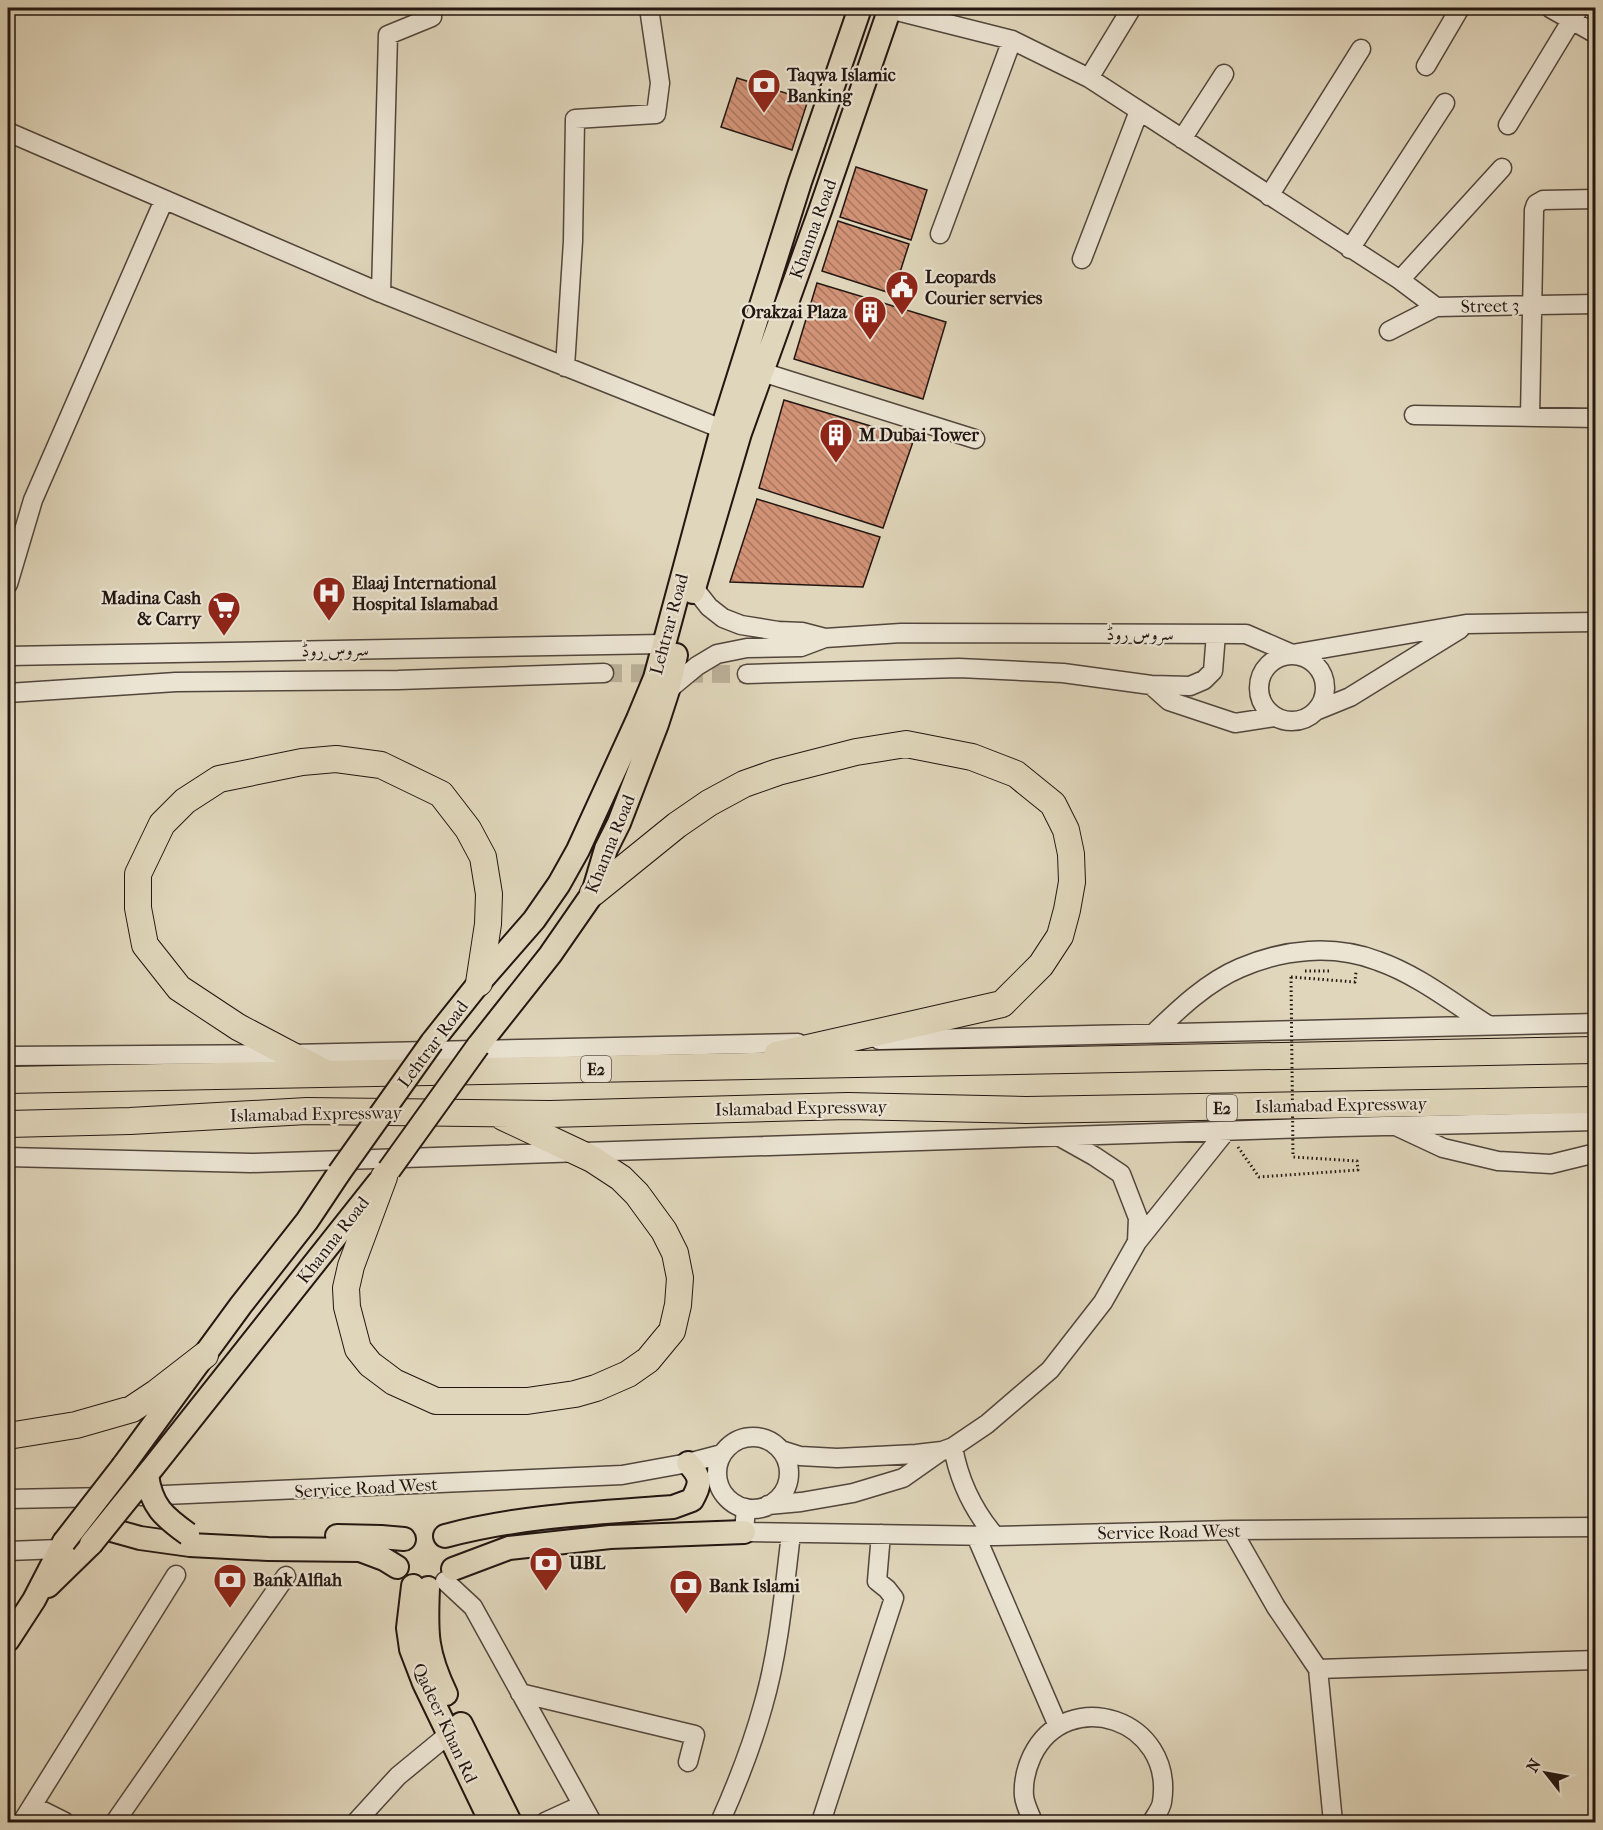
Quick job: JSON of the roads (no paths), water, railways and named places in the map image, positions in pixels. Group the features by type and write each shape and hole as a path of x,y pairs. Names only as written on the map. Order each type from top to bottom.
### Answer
{"highway":[{"path":"592,893 676,825 709,803 744,784 778,772 856,752 906,744 972,757 1016,774 1053,804 1066,830 1071,854 1072,882 1067,910 1060,936 1041,964 1002,1004 718,1067"},
{"path":"328,1074 238,1027 179,988 145,945 138,908 138,874 162,824 185,801 219,779 302,762 336,759 381,765 441,794 468,829 483,857 489,894 489,924 479,983"},
{"name":"E2","path":"8,1080 1596,1050"},
{"name":"Islamabad Expressway","path":"8,1124 130,1121 308,1111 550,1114 848,1106 1026,1110 1596,1100"},
{"path":"386,1173 351,1266 346,1288 346,1307 358,1349 370,1364 394,1382 436,1401 527,1401 574,1394 628,1374 648,1360 672,1331 678,1305 680,1278 675,1253 664,1231 637,1194 602,1164 495,1113"},
{"path":"8,1436 76,1425 132,1409 205,1355"}],"main road":[{"name":"Lehtrar Road","path":"339,1173 432,1042 534,920 559,884 578,850 638,719 654,678 722,429 800,182 860,8"},
{"name":"Khanna Road","path":"34,1600 98,1536 386,1173 478,1046 550,955 592,893 606,849 619,823 668,690 680,635 740,433 890,8"},
{"name":"Khanna Road","path":"8,1640 34,1600 62,1545 307,1221 339,1173"},
{"path":"148,1473 148,1486 156,1507 167,1519 188,1534 381,1536 424,1534 549,1516 673,1507 692,1500 697,1490 700,1481 697,1472 688,1463"},
{"path":"424,1534 398,1548 397,1567 401,1575 435,1581 509,1548 610,1537 744,1532"},
{"path":"424,1534 454,1551 435,1581"},
{"path":"98,1536 140,1538 190,1545 360,1550 384,1559 397,1567"},
{"name":"Qadeer Khan Rd","path":"435,1581 408,1628 411,1649 424,1683 491,1822"},
{"name":"Qadeer Khan Rd","path":"435,1581 427,1639 436,1673 510,1822"}],"street":[{"path":"381,294 388,35 432,17 428,8"},
{"path":"565,367 573,230 575,118 656,114 660,83 649,8"},
{"path":"890,8 1012,40 1089,78 1400,280 1436,307"},
{"path":"1425,66 1460,8"},
{"path":"1550,8 1575,14 1596,34"},
{"path":"1089,78 1131,9"},
{"path":"1508,124 1575,14"},
{"path":"940,234 1012,40"},
{"path":"1269,196 1361,49"},
{"path":"1182,139 1224,74"},
{"path":"1350,249 1445,103"},
{"path":"1082,259 1139,111"},
{"path":"8,132 381,294 722,429"},
{"path":"1400,280 1502,168"},
{"path":"1530,417 1534,210 1536,204 1543,200 1596,199"},
{"path":"8,584 33,500 164,200"},
{"name":"Street 3","path":"1389,331 1436,307 1596,304"},
{"path":"762,372 975,439"},
{"path":"1414,415 1596,418"},
{"name":"سروس روڈ","path":"694,588 709,607 723,618 741,625 802,632 825,638 901,633 1246,634 1292,654"},
{"path":"1466,624 1350,698 1318,710 1305,719 1290,722 1275,717 1265,707 1259,694 1260,679 1266,666 1278,657 1292,654 1466,624 1596,622"},
{"path":"747,674 959,668 1063,673 1151,685 1190,686 1204,680 1213,671 1216,634"},
{"path":"668,690 697,666 717,654 747,648 801,647 825,638"},
{"name":"سروس روڈ","path":"8,656 663,644"},
{"path":"1292,654 1307,657 1319,667 1325,681 1325,696 1318,710"},
{"path":"8,693 176,682 398,680 604,673"},
{"path":"1151,685 1169,701 1235,723 1275,717"},
{"path":"1154,1033 1206,988 1240,968 1298,952 1314,950 1343,951 1379,961 1417,979 1488,1025"},
{"path":"8,1056 291,1054 1596,1023"},
{"path":"8,1157 251,1163 1596,1121"},
{"path":"1394,1126 1443,1148 1498,1161 1551,1164 1596,1152"},
{"path":"768,1505 784,1491 788,1481 787,1459 782,1450 773,1442 751,1437 739,1439 722,1454 717,1476 727,1497 746,1508 758,1508 853,1492 903,1478 987,1424 1050,1370 1103,1302 1137,1242 1226,1131"},
{"path":"1059,1136 1121,1174 1138,1218 1137,1242"},
{"path":"782,1450 800,1456 837,1458 916,1454 947,1449"},
{"path":"947,1449 957,1466 978,1516 995,1536"},
{"name":"Service Road West","path":"8,1499 209,1495 622,1475 688,1463 722,1454"},
{"path":"744,1532 746,1508"},
{"name":"Service Road West","path":"744,1532 995,1536 1232,1530 1596,1527"},
{"path":"1232,1530 1276,1607 1318,1669 1332,1822"},
{"path":"720,1822 743,1769 764,1704 779,1631 791,1534"},
{"path":"821,1822 894,1598 877,1581 881,1534"},
{"path":"976,1536 1058,1726"},
{"path":"8,1551 62,1545"},
{"path":"22,1822 176,1575"},
{"path":"115,1822 286,1576"},
{"path":"435,1581 473,1607 592,1822"},
{"path":"1318,1669 1596,1660"},
{"path":"520,1693 695,1735 688,1762"},
{"path":"1033,1822 1024,1797 1026,1769 1038,1744 1058,1726 1084,1717 1112,1719 1136,1730 1154,1751 1163,1777 1158,1821"},
{"path":"356,1822 398,1776 449,1734"},
{"path":"545,1822 582,1805"},
{"path":"33,1806 65,1822"}],"tunnel":[{"path":"604,673 747,674"}],"place":[{"name":"Taqwa Islamic Banking","path":"764,114"},
{"name":"Leopards Courier servies","path":"902,316"},
{"name":"Orakzai Plaza","path":"870,341"},
{"name":"M Dubai Tower","path":"836,464"},
{"name":"Elaaj International Hospital Islamabad","path":"329,622"},
{"name":"Madina Cash & Carry","path":"224,637"},
{"name":"UBL","path":"546,1592"},
{"name":"Bank Alflah","path":"230,1609"},
{"name":"Bank Islami","path":"686,1615"}]}
